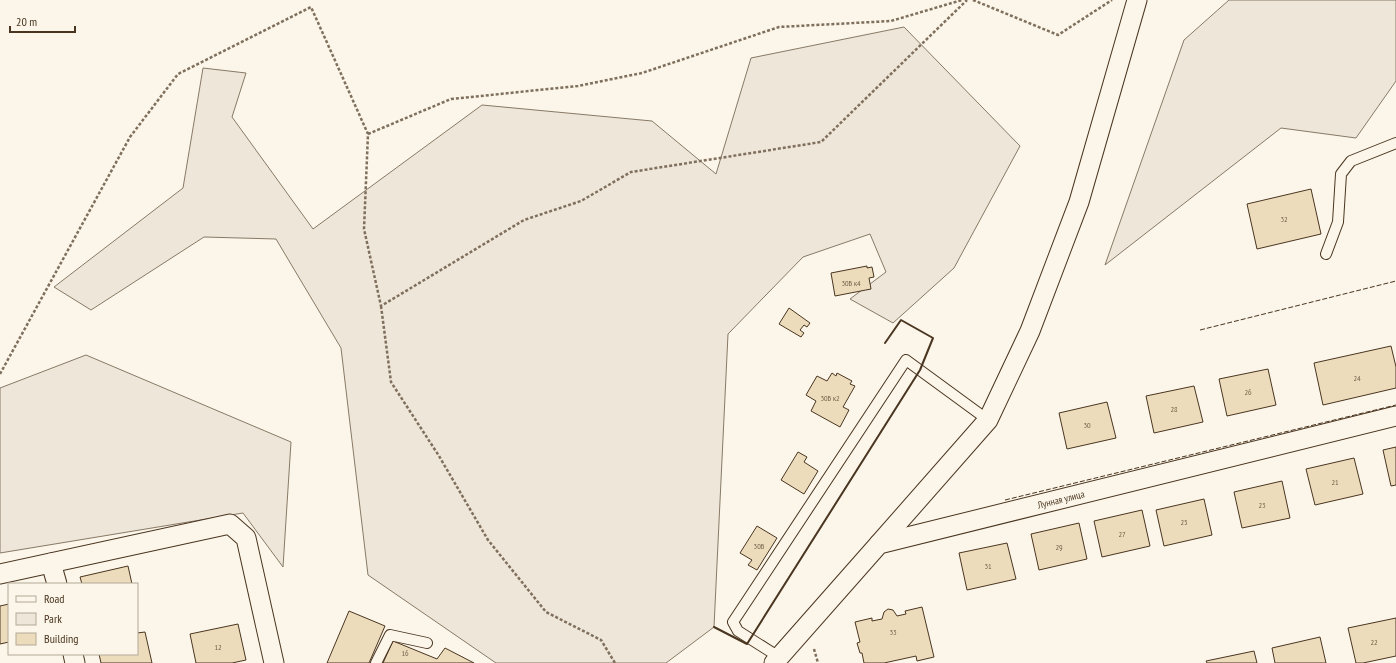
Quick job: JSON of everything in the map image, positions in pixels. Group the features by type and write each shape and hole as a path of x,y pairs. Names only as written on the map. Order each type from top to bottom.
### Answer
{"street":[{"path":"776,660 988,420 1030,331 1079,202 1137,0"},
{"name":"Лунная улица","path":"880,544 1396,416"},
{"path":"0,574 230,524 246,538 274,663"},
{"path":"51,563 57,583"}],"lane":[{"path":"1326,254 1338,222 1341,174 1351,161 1396,143"},
{"path":"776,660 738,631 734,622 906,360 988,420"},
{"path":"376,663 390,635 427,643"}],"path":[{"path":"368,134 451,99 578,86 642,73 779,27 891,21 962,0"},
{"path":"381,306 524,220 581,201 631,172 821,142 967,0"},
{"path":"973,0 1058,35 1112,0"},
{"path":"0,374 130,137 178,74 311,7 368,134 364,230 381,306 391,382 439,456 488,540 546,612 600,640 615,663"}],"green space":[{"path":"1229,0 1396,0 1396,81 1356,138 1281,128 1105,265 1184,40"},
{"path":"904,27 1020,146 954,268 893,323 850,299 886,272 870,234 803,257 728,334 714,627 666,663 496,663 368,575 341,348 276,239 204,237 91,310 54,287 183,188 203,68 246,73 232,117 313,229 482,105 652,121 716,174 751,58"},
{"path":"86,355 291,442 283,567 243,513 0,553 0,388"}],"building":[{"path":"1311,189 1321,234 1257,249 1247,204"},
{"path":"867,266 867,268 872,267 874,277 869,278 871,289 835,296 831,273"},
{"path":"789,308 810,323 807,327 804,325 800,330 804,333 801,337 779,324"},
{"path":"1391,346 1396,367 1396,388 1323,405 1314,363"},
{"path":"1268,369 1276,405 1227,416 1219,379"},
{"path":"832,373 836,376 837,373 852,381 850,384 855,386 843,407 849,410 840,427 811,411 816,401 806,395 817,376 827,381"},
{"path":"1194,386 1203,422 1154,433 1146,396"},
{"path":"1107,402 1116,438 1067,449 1059,413"},
{"path":"1396,447 1396,485 1391,486 1383,450"},
{"path":"798,452 807,457 804,462 818,471 804,494 781,480"},
{"path":"1354,458 1363,494 1315,505 1306,469"},
{"path":"1282,481 1290,518 1242,528 1234,492"},
{"path":"1204,499 1212,535 1164,546 1156,510"},
{"path":"1142,510 1150,546 1102,557 1094,521"},
{"path":"1079,523 1087,559 1039,570 1031,534"},
{"path":"757,526 777,538 757,570 748,565 752,560 740,553"},
{"path":"1007,543 1016,579 967,590 959,553"},
{"path":"128,566 132,583 82,583 80,577"},
{"path":"8,604 8,642 0,644 0,606"},
{"path":"922,607 934,657 917,661 916,656 884,663 864,663 862,653 860,653 857,643 860,642 855,622 872,618 872,621 882,619 884,612 888,609 893,610 897,616 906,614 905,611"},
{"path":"349,611 385,626 369,663 327,663"},
{"path":"1396,618 1396,656 1363,663 1356,663 1348,628"},
{"path":"238,624 246,660 232,663 196,663 190,634"},
{"path":"145,632 152,663 101,663 99,655 138,655 138,633"},
{"path":"1320,637 1326,663 1275,663 1272,648"},
{"path":"393,641 437,659 445,648 474,663 383,663"},
{"path":"1254,651 1257,663 1207,663 1206,661"}],"fence":[{"path":"1200,330 1396,281"},
{"path":"1005,500 1396,405"}],"wall":[{"path":"714,627 747,644 920,370 933,338 901,320 885,343"}]}
